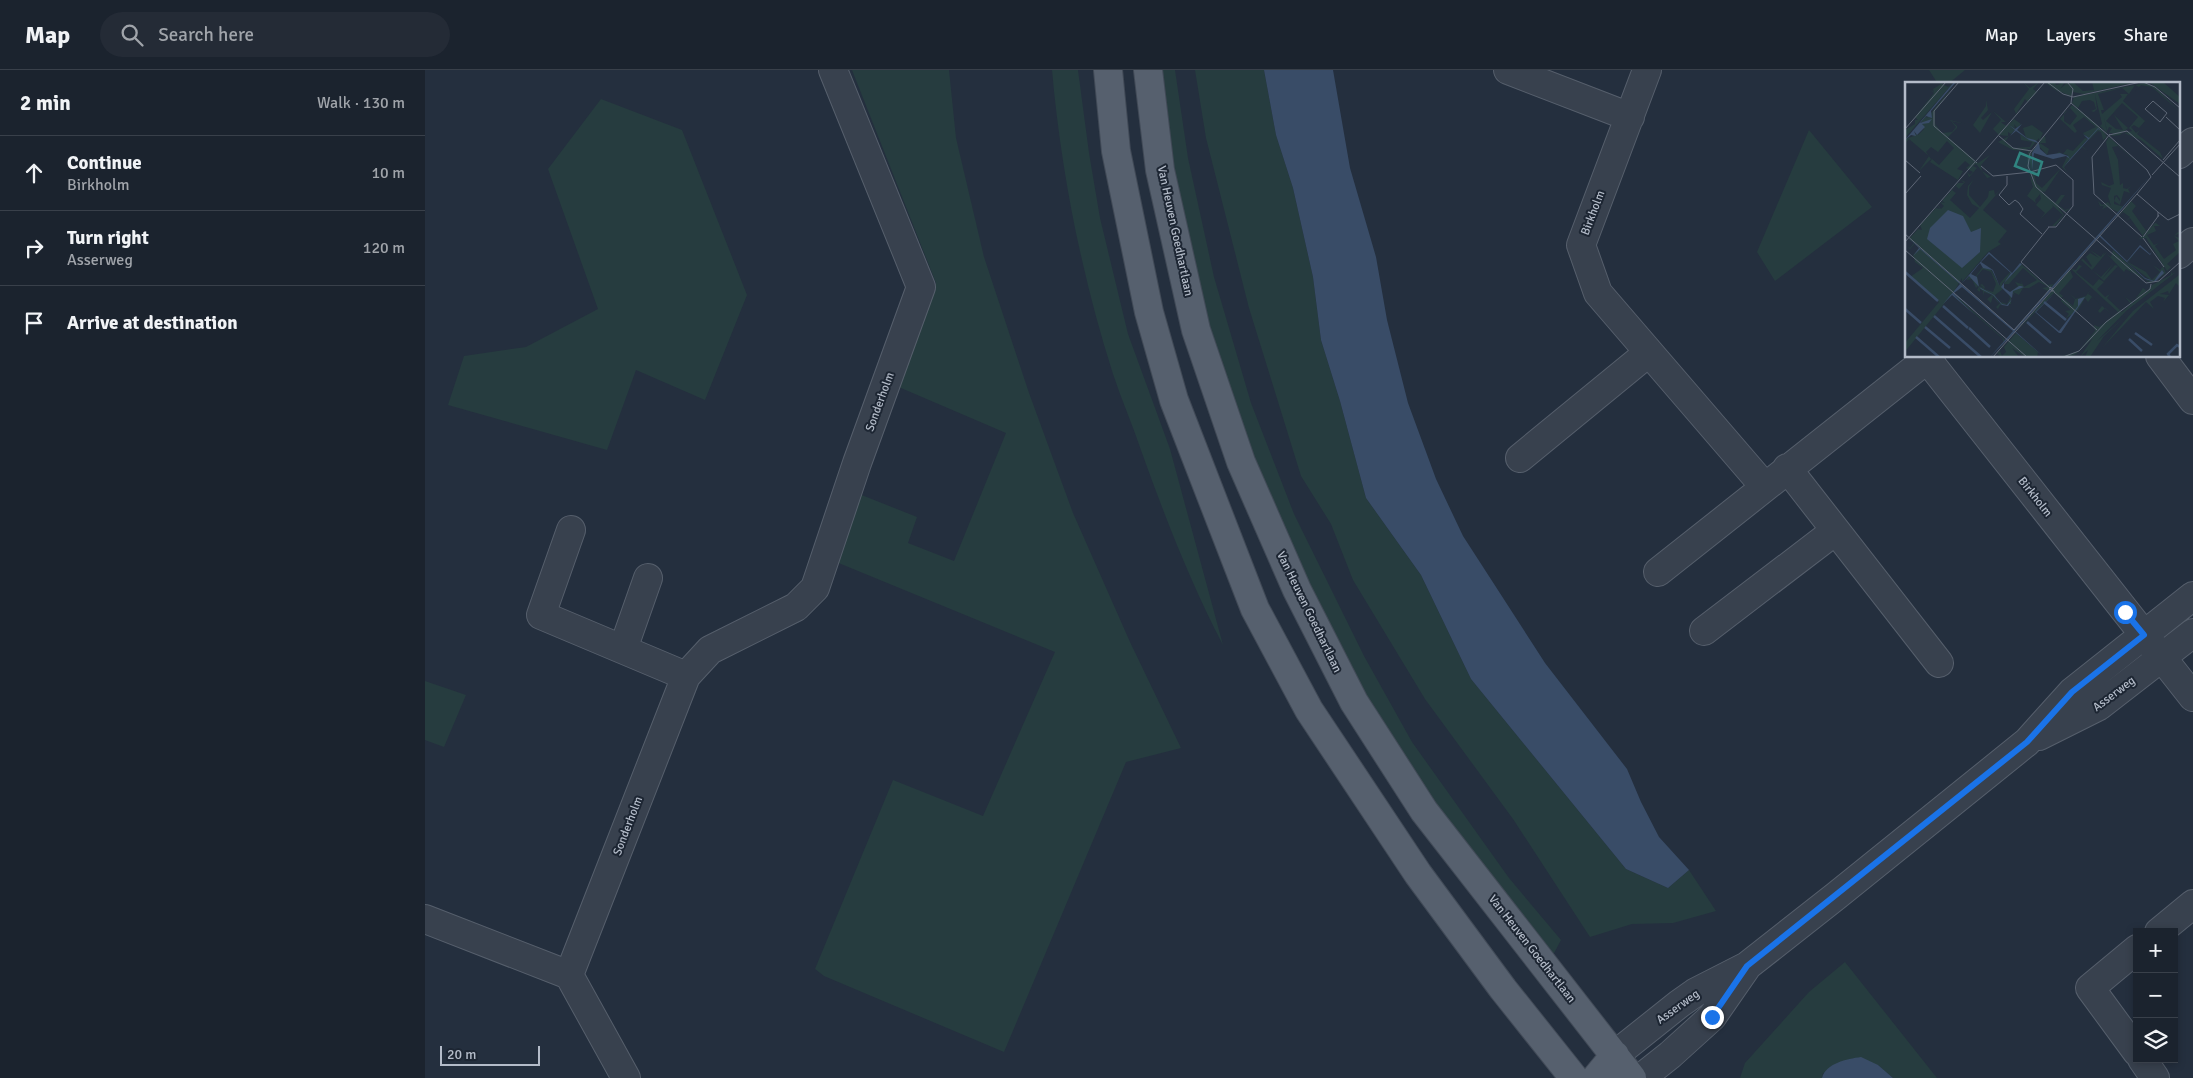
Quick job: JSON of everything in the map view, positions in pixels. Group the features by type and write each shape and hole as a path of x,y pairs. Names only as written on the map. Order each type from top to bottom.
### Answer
{"main road":[{"path":"1108,70 1115,152 1149,312 1174,400 1255,609 1309,710 1418,874 1503,989 1574,1078"},
{"name":"Van Heuven Goedhartlaan","path":"1148,70 1160,170 1196,330 1241,462 1297,590 1354,702 1424,811 1632,1078"},
{"path":"1596,1078 1615,1055"}],"street":[{"name":"Sonderholm","path":"569,975 686,676 710,650 796,606 815,588 857,463 921,287 833,70"},
{"path":"1508,70 1630,117"},
{"name":"Birkholm","path":"1647,70 1581,245 1599,293 1648,353 1765,487"},
{"path":"2181,152 2193,142"},
{"path":"2181,252 2193,242"},
{"path":"1520,458 1648,353"},
{"name":"Birkholm","path":"1657,572 1929,358 2193,697"},
{"path":"2162,358 2193,400"},
{"path":"1787,468 1939,663"},
{"path":"571,530 541,615 686,676"},
{"path":"1704,631 1835,531"},
{"path":"623,649 648,578"},
{"name":"Asserweg","path":"1615,1055 1696,992 1747,966 2027,742 2072,692 2193,596"},
{"name":"Asserweg","path":"2027,742 2089,713 2193,633"},
{"path":"2164,928 2193,904"},
{"path":"425,920 569,975 626,1078"},
{"path":"2133,953 2090,988 2133,1047"},
{"name":"Asserweg","path":"1641,1078 1712,1017 1747,966"},
{"path":"2145,1063 2155,1078"}],"green space":[{"path":"852,70 949,70 956,138 984,257 1029,393 1073,513 1130,642 1181,748 1126,762 1004,1052 824,976 815,969 893,780 983,816 1055,652 824,557 849,490 917,517 908,543 954,561 1006,433 894,385 936,283"},
{"path":"1052,70 1078,70 1100,218 1128,334 1170,449 1223,645 1189,574 1169,526 1116,384 1102,337 1074,224 1061,147"},
{"path":"1160,70 1175,70 1188,158 1214,277 1251,403 1294,514 1364,656 1412,742 1509,878 1561,940 1552,957 1455,838 1346,667 1251,454 1221,372 1196,285 1170,156"},
{"path":"1195,70 1264,70 1276,135 1293,188 1313,277 1321,340 1340,401 1366,498 1421,575 1471,679 1626,869 1668,888 1689,870 1716,911 1673,923 1632,924 1590,937 1513,819 1425,699 1353,580 1331,524 1301,476 1249,308 1206,138"},
{"path":"1929,70 1965,70 1950,82 1937,82"},
{"path":"601,99 682,130 747,295 705,400 636,370 607,450 448,405 464,356 526,347 598,309 548,169"},
{"path":"1809,130 1872,207 1775,281 1757,252"},
{"path":"425,681 466,695 444,747 425,740"},
{"path":"1845,962 1937,1078 1893,1078 1878,1065 1823,1073 1822,1078 1740,1078 1745,1063 1809,992"}],"water":[{"path":"1264,70 1333,70 1350,168 1376,257 1387,320 1408,403 1436,479 1463,536 1545,663 1627,769 1659,837 1689,870 1668,888 1626,869 1471,679 1421,575 1366,498 1340,401 1321,340 1313,277 1293,188 1276,135"},
{"path":"1861,1057 1878,1065 1893,1078 1822,1078 1832,1065"}],"route":[{"path":"1712,1017 1747,966 2027,742 2072,692 2144,635 2125,612"}]}
